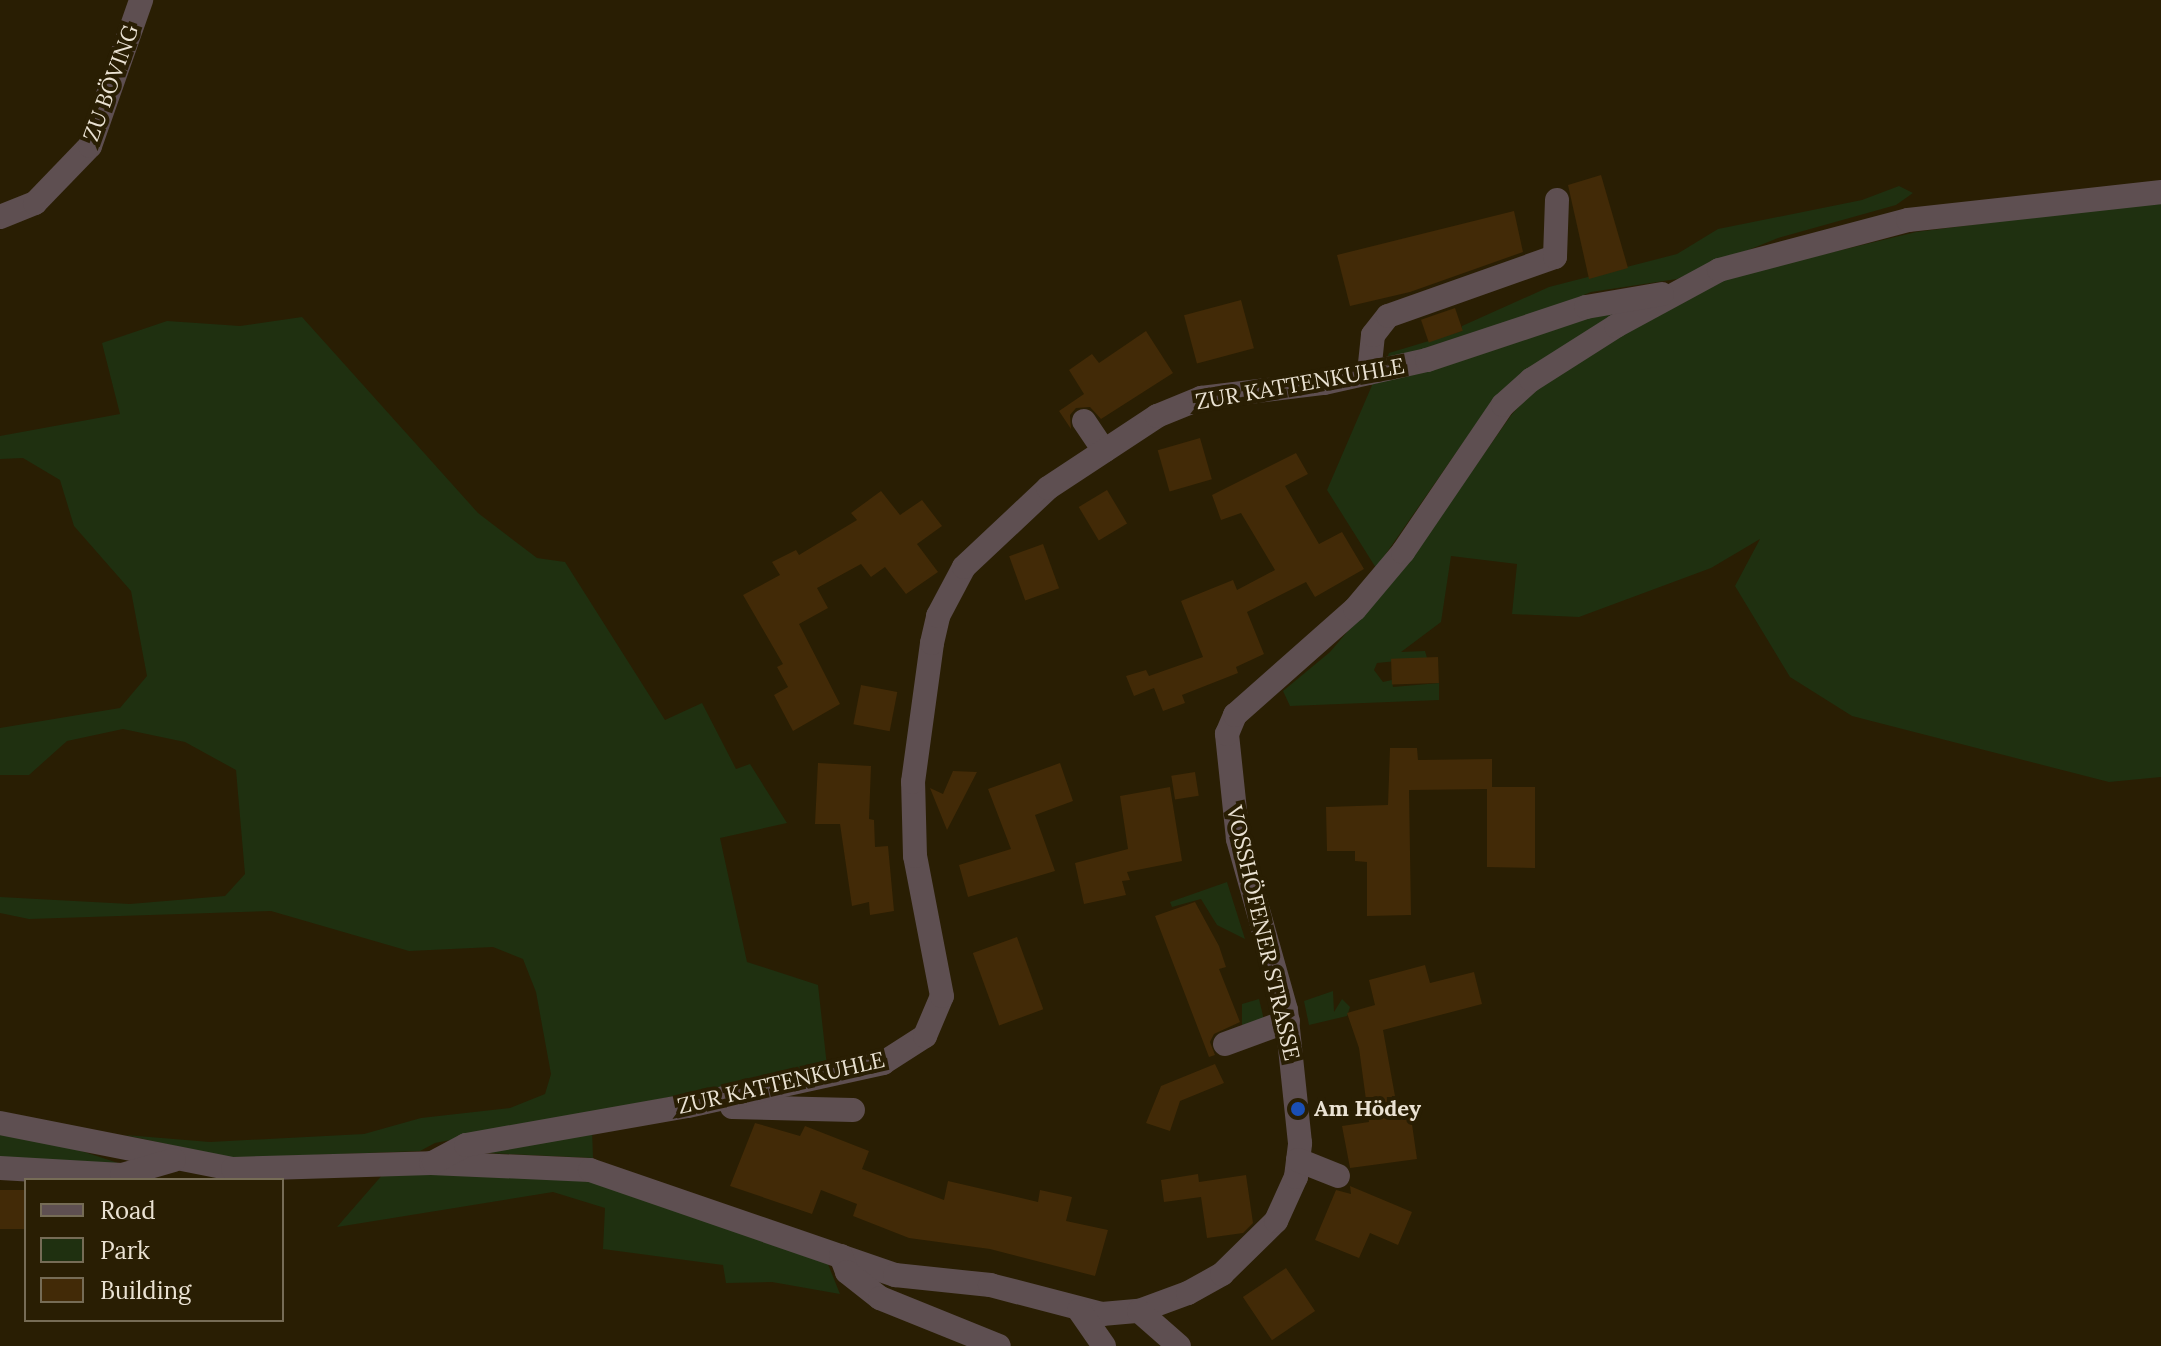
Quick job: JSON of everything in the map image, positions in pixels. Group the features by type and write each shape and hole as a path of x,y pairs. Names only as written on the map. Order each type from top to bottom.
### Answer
{"street":[{"name":"ZU BÖVING","path":"0,217 35,203 90,146 141,0"},
{"name":"VOSSHÖFENER STRASSE","path":"0,1123 233,1169 431,1163 590,1170 895,1275 990,1285 1079,1310 1139,1311 1188,1293 1253,1248 1287,1202 1298,1160 1288,1021 1238,839 1226,768 1227,734 1235,715 1355,609 1403,552 1503,405 1531,380 1672,293 1719,270 1908,220 2161,192"},
{"path":"1369,373 1373,335 1388,316 1555,257 1557,200"},
{"name":"ZUR KATTENKUHLE","path":"431,1163 466,1145 688,1106 883,1063 908,1050 935,1022 942,996 915,856 913,782 938,616 952,585 986,542 1048,488 1157,416 1201,398 1369,373 1427,360 1616,299 1672,293"},
{"path":"1084,421 1104,451"},
{"path":"1225,1044 1288,1021"},
{"path":"688,1106 853,1110"},
{"path":"0,1168 82,1177 122,1175 176,1159"},
{"path":"1298,1160 1338,1176"},
{"path":"841,1256 847,1272 880,1298 999,1346"},
{"path":"1079,1310 1104,1346"},
{"path":"1139,1311 1179,1346"}],"green space":[{"path":"1899,186 1913,193 1896,205 1778,238 1677,279 1591,292 1483,336 1387,358 1389,353 1462,331 1462,326 1549,287 1677,254 1718,229 1862,200"},
{"path":"2161,201 2161,777 2109,782 1852,716 1790,677 1735,586 1760,539 1711,568 1579,617 1512,614 1517,564 1451,556 1441,622 1401,652 1425,651 1427,658 1377,663 1374,670 1383,682 1392,680 1393,687 1439,683 1439,700 1290,706 1283,691 1330,652 1412,556 1512,414 1533,392 1629,325 1713,281 1916,232"},
{"path":"1611,308 1618,313 1485,411 1376,568 1327,490 1373,383"},
{"path":"302,317 478,513 537,558 565,562 665,720 702,703 736,769 750,764 787,823 720,838 747,962 818,985 827,1066 435,1143 420,1151 231,1158 125,1135 210,1142 364,1134 421,1118 510,1108 545,1094 551,1074 536,992 523,959 493,947 409,951 271,911 29,919 0,913 0,897 130,904 225,896 245,874 236,770 185,742 123,729 67,741 29,775 0,775 0,728 120,708 147,676 131,591 74,526 60,480 23,458 0,459 0,436 120,414 102,343 167,321 240,326"},
{"path":"1227,882 1245,939 1217,925 1201,899 1172,907 1170,902"},
{"path":"1333,991 1334,1012 1342,999 1350,1007 1347,1016 1309,1025 1304,1001"},
{"path":"1259,999 1264,1020 1242,1029 1242,1004"},
{"path":"592,1129 593,1158 486,1153"},
{"path":"0,1135 42,1138 118,1163 115,1167 16,1163 0,1156"},
{"path":"384,1173 594,1177 828,1264 840,1294 772,1282 726,1283 723,1265 603,1249 605,1208 553,1192 337,1227"}],"building":[{"path":"1601,175 1628,268 1589,279 1568,185"},
{"path":"1514,211 1523,252 1410,292 1350,306 1337,255"},
{"path":"1241,300 1254,348 1197,364 1184,315"},
{"path":"1455,308 1463,331 1429,342 1421,320"},
{"path":"1146,331 1173,373 1101,419 1090,407 1076,408 1070,415 1071,429 1059,411 1084,394 1069,370 1092,354 1099,363"},
{"path":"1200,438 1212,479 1170,491 1158,450"},
{"path":"1296,453 1308,474 1285,486 1319,544 1342,532 1364,569 1315,597 1306,582 1247,612 1264,654 1236,667 1238,673 1182,695 1185,703 1163,711 1154,688 1134,696 1126,676 1146,670 1149,676 1203,657 1181,601 1233,580 1237,590 1275,570 1241,513 1221,520 1212,495"},
{"path":"1107,490 1127,523 1099,540 1079,507"},
{"path":"881,491 900,515 922,500 942,526 917,544 938,572 906,594 885,567 871,577 861,564 817,588 828,608 799,624 840,704 793,731 774,695 788,687 777,667 783,664 743,595 780,575 772,562 796,550 799,555 857,520 851,513"},
{"path":"1043,544 1059,588 1025,600 1009,556"},
{"path":"1438,657 1439,683 1392,685 1391,659"},
{"path":"861,685 897,692 890,731 853,724"},
{"path":"1390,748 1417,748 1418,760 1492,759 1492,787 1535,787 1535,868 1487,867 1487,789 1409,790 1411,915 1367,916 1367,862 1355,861 1355,851 1327,851 1326,807 1388,805"},
{"path":"818,763 871,766 869,819 874,820 875,847 888,846 894,911 870,915 869,902 852,906 840,824 815,824"},
{"path":"1060,763 1073,801 1035,815 1055,871 968,897 959,865 1011,849 988,789"},
{"path":"953,771 977,772 947,830 930,788 943,794"},
{"path":"1195,772 1199,796 1175,799 1171,776"},
{"path":"1170,787 1182,861 1127,872 1130,880 1122,881 1126,895 1084,904 1075,863 1128,849 1120,796"},
{"path":"1195,902 1219,946 1226,967 1219,969 1240,1022 1214,1034 1210,1042 1215,1055 1209,1057 1155,916"},
{"path":"1017,937 1043,1009 999,1025 973,953"},
{"path":"1425,965 1430,983 1474,972 1482,1004 1383,1030 1399,1118 1411,1117 1417,1159 1350,1168 1342,1126 1369,1122 1359,1048 1347,1013 1375,1005 1369,980"},
{"path":"1215,1064 1224,1083 1180,1101 1170,1131 1146,1123 1161,1086"},
{"path":"755,1123 800,1136 805,1126 869,1151 862,1169 944,1200 948,1181 1038,1202 1040,1190 1072,1197 1066,1221 1108,1230 1095,1276 990,1249 909,1238 853,1216 857,1204 821,1190 812,1214 730,1186"},
{"path":"1198,1174 1199,1182 1246,1175 1253,1223 1243,1233 1207,1238 1201,1197 1164,1202 1161,1180"},
{"path":"1350,1186 1412,1212 1398,1245 1370,1233 1359,1258 1315,1240 1336,1190 1351,1194"},
{"path":"0,1190 24,1190 24,1229 0,1229"},
{"path":"1286,1268 1315,1311 1272,1340 1243,1297"}],"place":[{"name":"Am Hödey","path":"1298,1109"}]}
